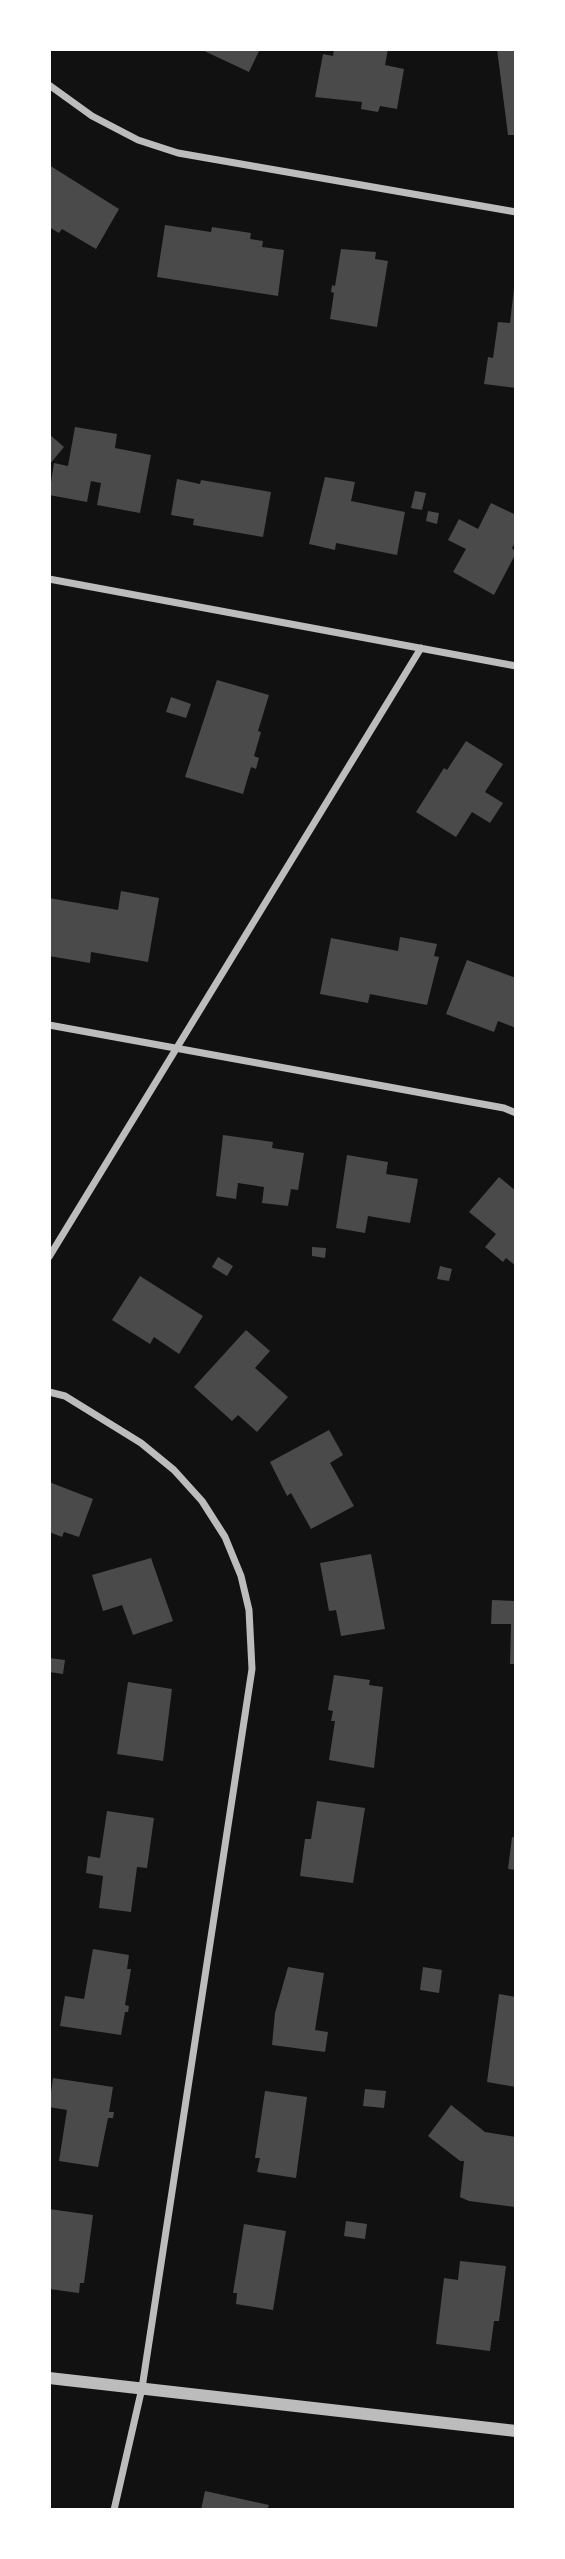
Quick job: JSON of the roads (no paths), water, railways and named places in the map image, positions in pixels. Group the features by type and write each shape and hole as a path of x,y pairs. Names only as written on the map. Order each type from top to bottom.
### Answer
{"street":[{"path":"49,85 103,122 138,140 178,153 516,212"},
{"path":"49,579 516,666"},
{"path":"49,1257 421,648"},
{"path":"49,1025 504,1108 516,1113"},
{"path":"49,1392 75,1402 141,1443 174,1469 202,1501 225,1537 241,1576 249,1609 252,1669 142,2388 114,2510"},
{"path":"49,2378 516,2431"}]}
